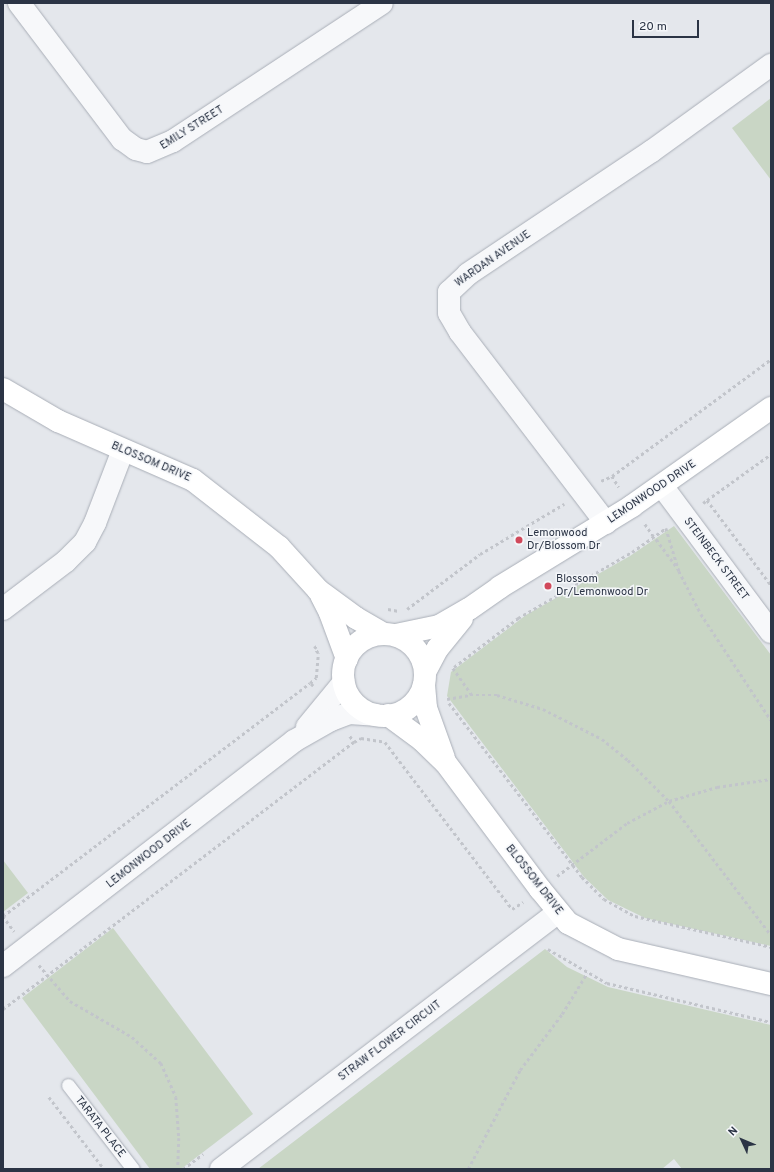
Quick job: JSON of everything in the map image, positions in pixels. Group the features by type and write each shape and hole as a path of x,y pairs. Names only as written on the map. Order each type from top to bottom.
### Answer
{"street":[{"name":"EMILY STREET","path":"19,3 122,139 136,149 147,152 173,142 382,3"},
{"name":"WARDAN AVENUE","path":"606,523 460,332 449,313 450,292 468,274 652,151 771,65"},
{"name":"BLOSSOM DRIVE","path":"3,389 58,421 193,480 279,547 318,590 356,618 390,635"},
{"name":"LEMONWOOD DRIVE","path":"390,635 439,626 469,609 543,560 606,523 662,486 771,408"},
{"path":"3,609 66,561 85,542 95,523 123,450"},
{"name":"STEINBECK STREET","path":"662,486 771,632"},
{"name":"BLOSSOM DRIVE","path":"318,590 330,613 347,659"},
{"name":"LEMONWOOD DRIVE","path":"425,678 438,648 469,609"},
{"path":"390,635 416,649 425,678 411,706 400,713 382,715 355,703 344,682 347,659 362,641 390,635"},
{"name":"BLOSSOM DRIVE","path":"425,678 426,708 445,762"},
{"name":"LEMONWOOD DRIVE","path":"294,741 344,682"},
{"name":"LEMONWOOD DRIVE","path":"3,966 294,741 330,720 348,713 382,715"},
{"name":"BLOSSOM DRIVE","path":"382,715 445,762 558,912 579,930 618,949 771,984"},
{"name":"STRAW FLOWER CIRCUIT","path":"221,1169 558,912"}],"lane":[{"name":"TARATA PLACE","path":"68,1085 133,1169"}],"path":[{"path":"612,476 771,359"},
{"path":"707,500 771,454"},
{"path":"679,571 654,537 666,528 670,546 679,571 701,614 771,720"},
{"path":"449,671 453,668 472,695"},
{"path":"3,916 310,683"},
{"path":"446,699 472,695 497,695 543,709 570,721 602,739 628,760 669,801 771,935"},
{"path":"444,696 572,864 604,899 635,916 771,947"},
{"path":"3,1009 354,742"},
{"path":"540,889 627,823 669,801 717,787 771,780"},
{"path":"546,948 552,949 587,973 607,983 771,1022"},
{"path":"468,1169 520,1070 562,1014 587,973"},
{"path":"48,977 70,1001 138,1041 161,1063 176,1097 179,1138 178,1169"},
{"path":"49,1097 104,1169"}],"green space":[{"path":"771,98 771,180 732,128"},
{"path":"674,526 771,655 771,946 645,918 608,900 584,877 447,696 451,672 526,615 630,556"},
{"path":"3,860 28,893 3,912"},
{"path":"113,928 253,1114 181,1169 150,1169 22,998"},
{"path":"545,949 567,967 608,987 771,1025 771,1169 682,1169 674,1159 662,1169 258,1169"}],"place":[{"name":"Lemonwood Dr/Blossom Dr","path":"519,540"},
{"name":"Blossom Dr/Lemonwood Dr","path":"548,586"}]}
